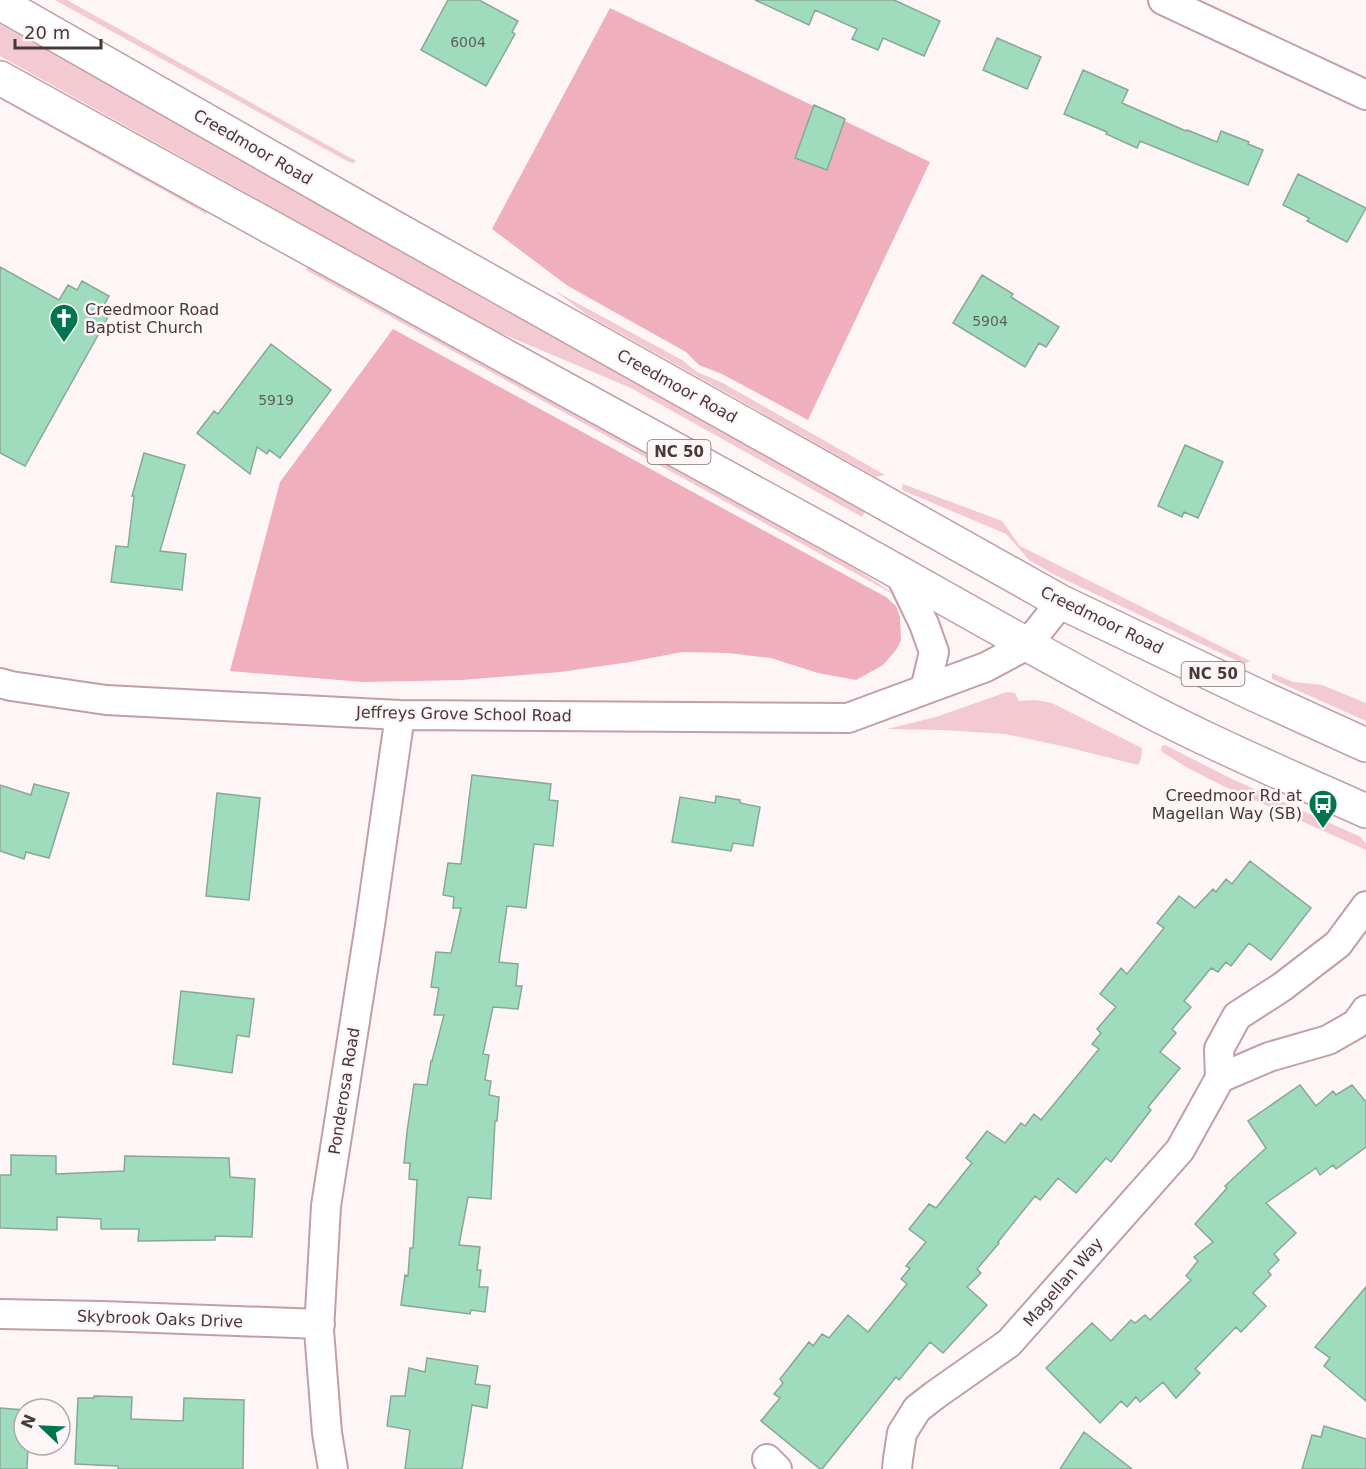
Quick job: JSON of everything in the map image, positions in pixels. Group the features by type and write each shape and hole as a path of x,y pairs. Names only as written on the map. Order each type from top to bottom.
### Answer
{"main road":[{"name":"Creedmoor Road","path":"0,3 1061,602 1366,745"},
{"name":"NC 50","path":"0,78 899,572 1027,645 1156,714 1366,811"}],"street":[{"path":"1163,0 1366,95"},
{"path":"899,572 924,624 934,652 925,690"},
{"name":"Jeffreys Grove School Road","path":"0,683 106,700 400,715 848,718 986,667 1027,645 1061,602"},
{"name":"Ponderosa Road","path":"333,1469 327,1433 320,1324 326,1206 400,715"},
{"path":"1366,906 1338,944 1282,987 1237,1016 1219,1049 1220,1078 1269,1057 1328,1040 1356,1024 1366,1010"},
{"name":"Magellan Way","path":"897,1469 902,1433 917,1409 1009,1343 1180,1150 1220,1078"},
{"name":"Skybrook Oaks Drive","path":"0,1314 320,1324"}],"shaded area":[{"path":"55,0 67,0 356,161 353,163 347,161"},
{"path":"610,8 930,162 808,420 722,374 699,365 686,352 568,286 492,229"},
{"path":"0,24 867,508 862,517 631,388 491,329 0,56"},
{"path":"0,93 206,207 206,214 0,99"},
{"path":"307,267 317,269 853,567 902,599 306,270"},
{"path":"555,291 885,475 876,477 586,314"},
{"path":"393,329 886,597 896,606 900,617 901,640 896,650 883,665 856,680 818,673 771,658 728,653 682,652 560,672 462,680 363,682 230,671 280,482"},
{"path":"903,484 1002,521 1020,546 1250,661 1244,664 1053,574 1029,560 1006,534 902,490"},
{"path":"1272,673 1293,682 1322,685 1366,703 1366,721 1272,679"},
{"path":"1007,692 1015,693 1019,701 1035,700 1052,703 1142,748 1138,765 1005,734 887,729 936,717"},
{"path":"1165,745 1232,779 1361,837 1366,844 1366,850 1188,768 1162,752 1162,746"}],"building":[{"path":"448,0 479,0 518,21 512,32 515,34 486,86 421,50"},
{"path":"755,0 894,0 940,21 924,56 883,38 878,50 852,39 857,29 815,10 809,25"},
{"path":"997,38 1041,57 1027,89 983,70"},
{"path":"1083,70 1128,90 1122,103 1217,142 1221,131 1263,150 1248,185 1140,141 1137,148 1106,134 1107,132 1064,114"},
{"path":"814,105 845,119 827,170 795,158"},
{"path":"1298,174 1366,208 1347,242 1307,221 1309,218 1283,205"},
{"name":"Creedmoor Road Baptist Church","path":"0,267 59,300 68,285 77,290 82,281 109,296 104,305 112,310 25,466 0,453"},
{"path":"982,275 1013,294 1011,297 1059,327 1046,347 1039,343 1025,367 953,323"},
{"path":"271,344 331,390 280,458 269,450 267,454 257,447 250,474 197,433 214,411 218,414"},
{"path":"1185,445 1223,462 1198,518 1184,512 1182,517 1158,506"},
{"path":"144,453 185,465 160,551 186,554 182,590 111,582 116,546 128,547 134,496 132,496"},
{"path":"472,775 551,784 549,800 558,801 553,846 534,844 526,908 507,906 499,962 518,964 516,986 522,986 518,1009 493,1007 483,1054 489,1055 485,1080 491,1081 489,1095 499,1097 497,1121 495,1121 491,1199 468,1197 459,1245 480,1247 477,1270 481,1270 479,1287 488,1287 485,1312 471,1310 470,1314 401,1305 405,1275 408,1276 410,1248 413,1248 417,1180 409,1179 410,1163 404,1163 407,1132 414,1084 427,1085 444,1015 434,1015 439,988 431,987 436,952 451,953 461,908 453,908 454,897 443,895 448,863 461,864"},
{"path":"34,784 69,793 49,858 26,852 24,859 0,851 0,785 31,795"},
{"path":"217,793 260,798 249,900 206,896"},
{"path":"716,796 740,800 740,803 760,807 753,846 733,843 731,851 672,842 680,797 715,803"},
{"path":"1250,861 1311,908 1271,960 1249,943 1231,966 1226,962 1218,972 1211,968 1184,1001 1191,1007 1172,1029 1176,1033 1160,1052 1180,1068 1148,1107 1151,1110 1111,1162 1106,1158 1076,1193 1058,1178 1040,1200 1035,1196 977,1269 981,1273 967,1287 987,1305 943,1353 930,1342 899,1380 896,1377 820,1469 761,1421 780,1398 774,1394 783,1383 780,1379 809,1342 813,1346 822,1334 829,1338 848,1315 868,1332 907,1284 901,1279 910,1268 906,1266 926,1242 909,1229 929,1204 936,1208 972,1163 966,1158 987,1131 1005,1143 1021,1123 1025,1126 1034,1114 1041,1120 1099,1049 1092,1044 1101,1033 1097,1029 1116,1007 1100,994 1121,968 1127,974 1164,928 1157,923 1179,896 1195,908 1213,889 1216,892 1226,879 1232,884"},
{"path":"181,991 254,999 249,1037 237,1035 232,1073 173,1064"},
{"path":"1300,1085 1316,1106 1333,1091 1336,1095 1352,1085 1366,1102 1366,1147 1336,1169 1333,1165 1320,1175 1316,1168 1266,1203 1296,1233 1274,1254 1279,1260 1268,1271 1271,1275 1253,1293 1266,1306 1241,1332 1236,1327 1195,1369 1200,1373 1176,1398 1163,1382 1140,1402 1136,1397 1127,1407 1121,1401 1100,1423 1046,1368 1092,1323 1111,1341 1131,1320 1135,1323 1145,1315 1150,1320 1191,1280 1186,1276 1198,1261 1194,1257 1213,1242 1195,1224 1227,1188 1225,1186 1266,1148 1248,1121"},
{"path":"11,1155 56,1156 56,1174 124,1171 125,1156 229,1158 230,1177 255,1179 252,1237 215,1236 215,1240 138,1241 139,1229 101,1229 101,1219 57,1217 57,1230 0,1228 0,1175 11,1175"},
{"path":"1366,1287 1366,1401 1324,1366 1330,1358 1315,1347"},
{"path":"427,1358 478,1366 475,1384 490,1386 487,1408 472,1405 462,1469 405,1469 410,1430 387,1426 391,1396 405,1396 409,1368 425,1372"},
{"path":"94,1396 132,1397 131,1419 183,1421 184,1398 244,1400 243,1469 118,1469 118,1466 75,1464 78,1398 94,1398"},
{"path":"0,1408 12,1409 12,1457 28,1457 27,1469 0,1469"},
{"path":"1324,1426 1366,1439 1366,1469 1302,1469 1312,1435 1321,1437"},
{"path":"1084,1432 1132,1469 1060,1469"}],"place":[{"name":"Creedmoor Road Baptist Church","path":"64,344"},
{"name":"Creedmoor Rd at Magellan Way (SB)","path":"1323,830"}]}
